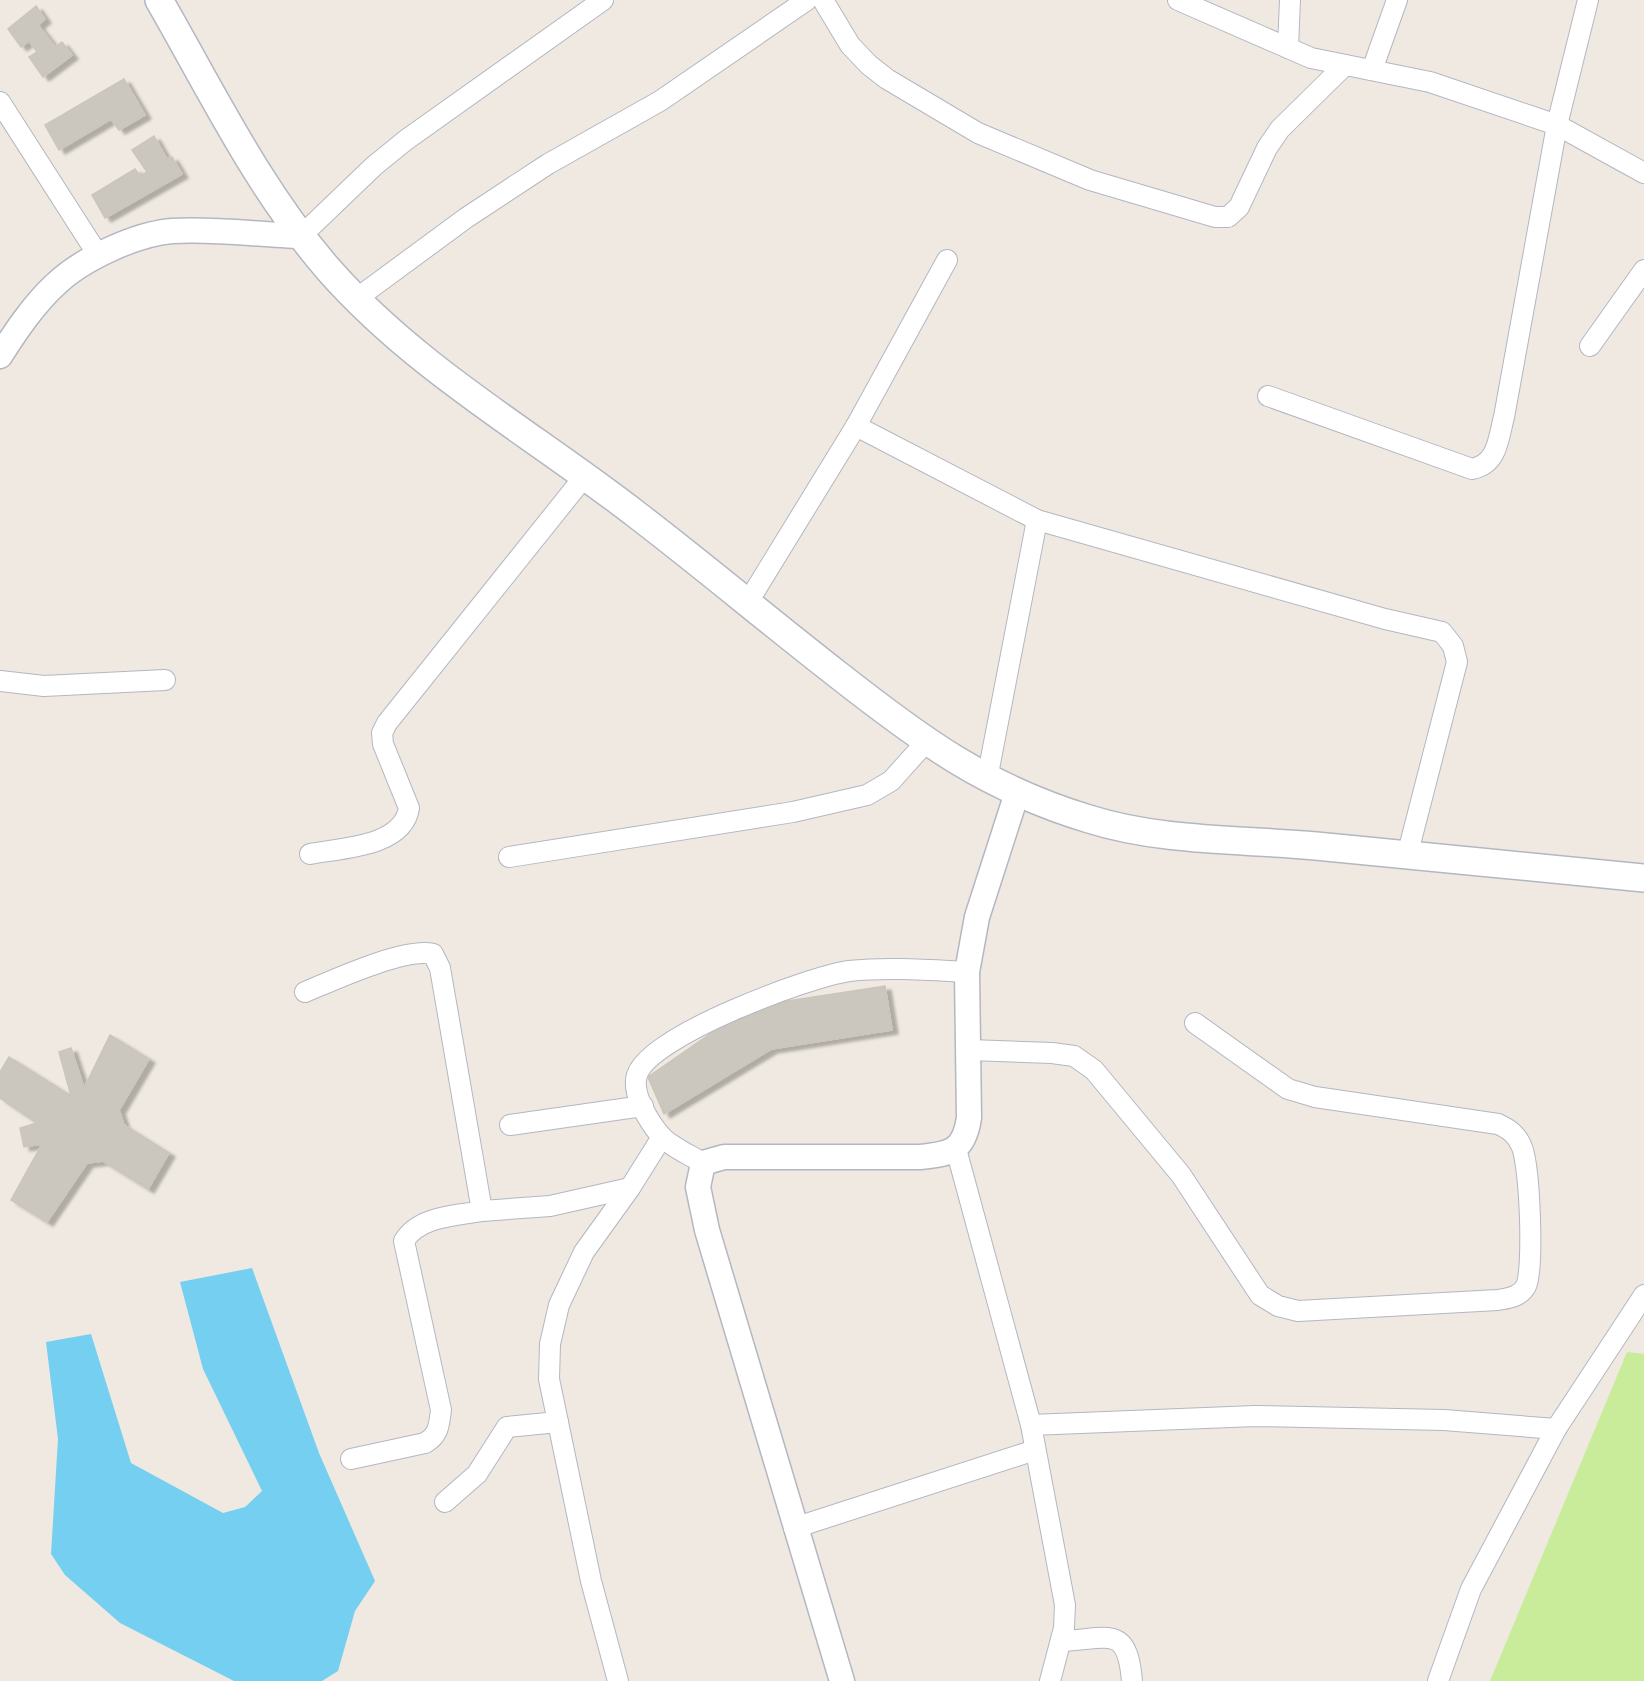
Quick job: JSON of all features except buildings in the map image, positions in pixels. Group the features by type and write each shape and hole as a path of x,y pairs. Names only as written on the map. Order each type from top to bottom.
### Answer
{"main road":[{"path":"159,0 279,207 356,299 393,333 633,512 926,742 987,779 1017,793 1093,821 1148,832 1644,878"}],"street":[{"path":"0,356 21,324 57,283 98,255 129,242 171,231 301,236 374,166 406,140 603,0"},
{"path":"356,299 521,182 660,101 807,0"},
{"path":"822,0 850,45 869,64 887,79 978,133 1090,180 1215,217 1228,217 1239,207 1267,148 1280,129 1345,65"},
{"path":"1178,0 1311,58 1430,82 1557,125 1644,173"},
{"path":"1288,48 1290,0"},
{"path":"1372,70 1397,0"},
{"path":"1268,396 1472,469 1483,467 1493,458 1506,405 1557,125 1588,0"},
{"path":"0,102 98,255"},
{"path":"748,603 855,426 947,260"},
{"path":"1590,346 1644,270"},
{"path":"855,426 1037,520 1385,619 1442,632 1453,646 1457,662 1407,856"},
{"path":"310,854 384,838 401,826 410,808 382,744 382,734 387,723 584,477"},
{"path":"987,779 1037,520"},
{"path":"0,681 44,686 165,680"},
{"path":"509,858 793,812 867,795 891,781 926,742"},
{"path":"967,972 890,968 847,972 792,986 749,1002 701,1025 644,1061 637,1075 635,1092 662,1137 703,1163 724,1157 920,1157 939,1155 956,1149 966,1136 969,1118 967,972 977,917 1017,793"},
{"path":"305,992 351,973 421,951 433,954 440,968 482,1211"},
{"path":"969,1050 1074,1056 1094,1070 1181,1175 1260,1295 1278,1306 1298,1311 1498,1300 1513,1298 1521,1292 1526,1285 1531,1265 1527,1170 1522,1146 1512,1131 1498,1124 1315,1097 1288,1089 1195,1023"},
{"path":"510,1125 643,1106"},
{"path":"618,1681 591,1581 549,1379 549,1344 559,1305 584,1252 630,1188 662,1137"},
{"path":"956,1149 1031,1425 1065,1605 1061,1641 1050,1681"},
{"path":"703,1163 698,1187 707,1230 794,1528 842,1681"},
{"path":"351,1459 425,1443 434,1438 439,1427 441,1410 404,1241 410,1230 421,1223 482,1211 550,1206 630,1188"},
{"path":"1438,1681 1471,1589 1556,1429 1644,1294"},
{"path":"1031,1425 1255,1416 1444,1420 1556,1429"},
{"path":"445,1502 477,1474 507,1426 558,1422"},
{"path":"794,1528 1035,1450"},
{"path":"1061,1641 1115,1639 1124,1644 1130,1656 1132,1681"}],"green space":[{"path":"1627,1352 1644,1354 1644,1681 1490,1681"}],"water":[{"path":"252,1268 319,1453 375,1581 355,1611 338,1671 322,1681 234,1681 120,1623 65,1575 51,1554 58,1439 46,1342 91,1334 131,1463 223,1513 245,1507 262,1491 203,1369 180,1282"}]}
